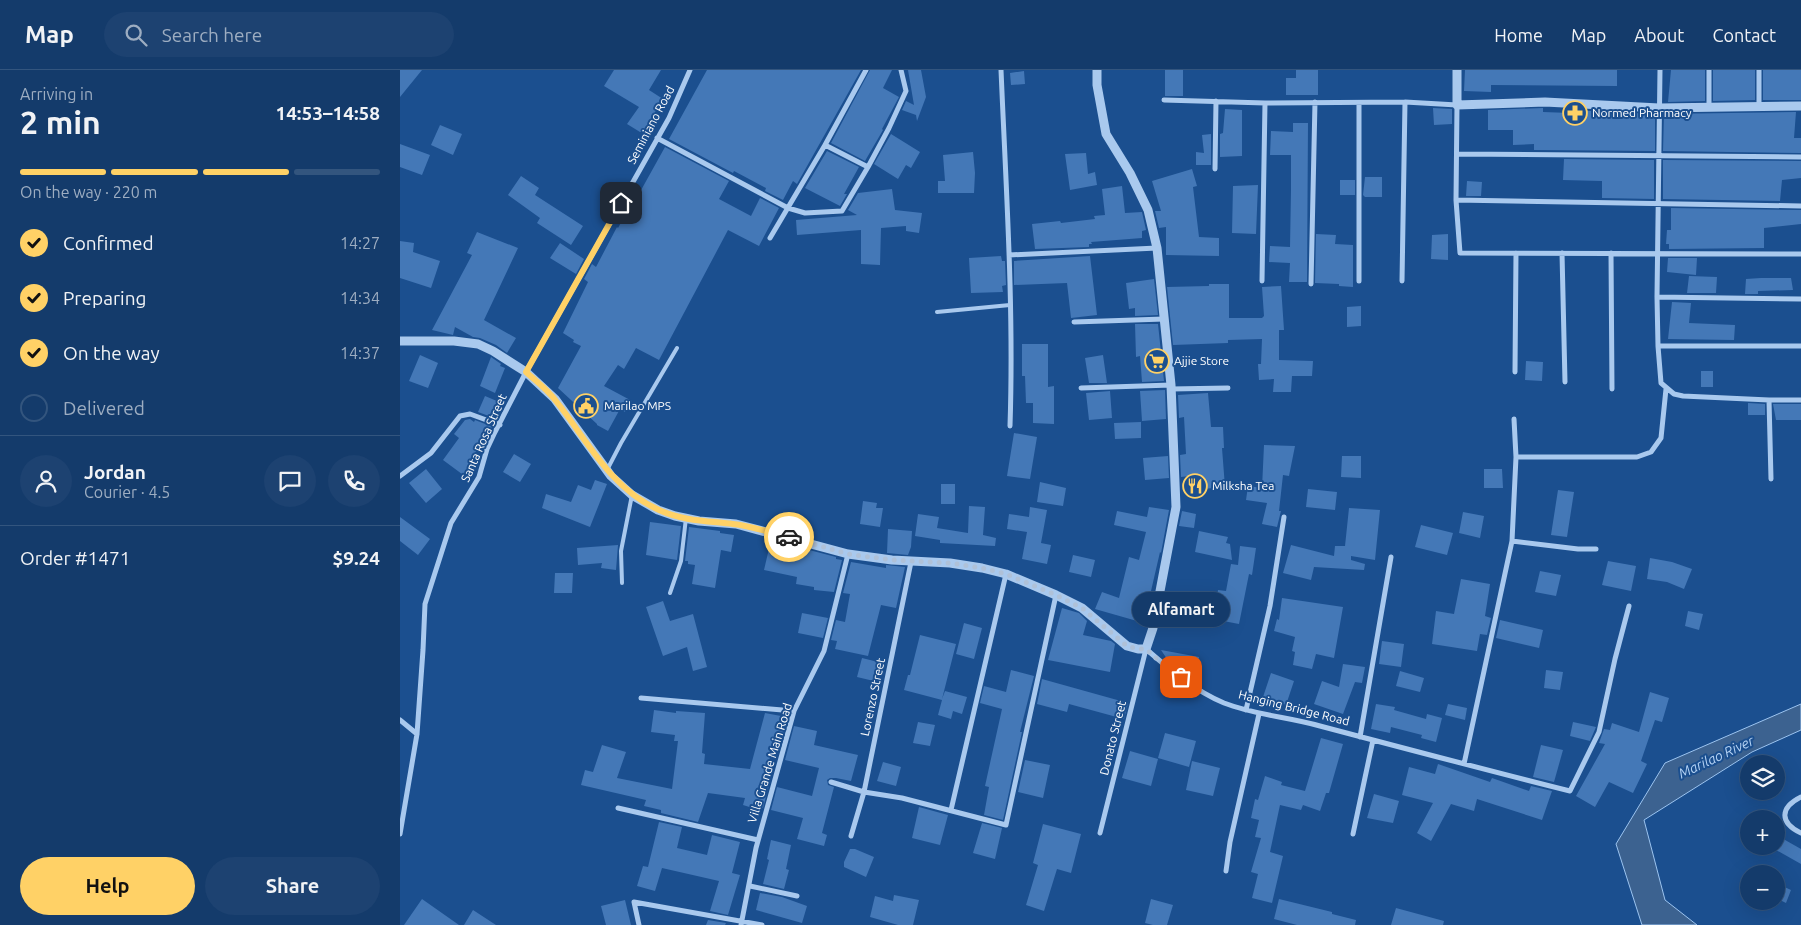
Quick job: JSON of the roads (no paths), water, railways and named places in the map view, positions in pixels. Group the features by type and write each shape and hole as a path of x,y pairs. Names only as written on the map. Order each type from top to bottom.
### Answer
{"street":[{"name":"Seminiano Road","path":"526,372 669,118 690,70"},
{"path":"770,238 825,145 866,70"},
{"path":"657,138 788,208 806,213 842,211 889,128 906,91 900,70"},
{"path":"1002,70 1009,255 1010,426"},
{"path":"1097,70 1097,85 1106,134 1130,173 1148,210 1157,248 1171,387 1176,507 1153,628 1146,649"},
{"path":"1457,70 1456,200 1460,253 1801,254"},
{"path":"1660,70 1657,297 1661,383 1674,394 1683,396 1801,400"},
{"path":"1709,70 1709,106"},
{"path":"1759,70 1759,106"},
{"path":"1164,100 1265,103 1405,102 1457,105 1545,102 1659,108 1801,106"},
{"path":"1215,169 1216,101"},
{"path":"1311,284 1314,102"},
{"path":"1402,281 1405,102"},
{"path":"1262,281 1265,103"},
{"path":"1359,103 1359,281"},
{"path":"825,145 868,167"},
{"path":"1457,154 1801,157"},
{"path":"1456,200 1801,206"},
{"path":"1009,255 1157,248"},
{"path":"1514,372 1516,253"},
{"path":"1562,253 1565,382"},
{"path":"1611,253 1612,389"},
{"path":"1657,297 1801,299"},
{"path":"1074,322 1164,319"},
{"name":"Hanging Bridge Road","path":"400,341 454,341 478,344 493,351 526,372 555,399 611,476 632,495 658,510 686,518 736,524 848,554 911,562 950,563 1006,574 1082,608 1127,646 1146,649 1167,668 1207,695 1224,703 1259,714 1309,723 1570,791 1599,732 1629,606"},
{"path":"1658,346 1801,346"},
{"name":"Santa Rosa Street","path":"400,834 417,734 425,604 451,523 479,477 487,449 526,372"},
{"path":"1081,388 1228,388"},
{"path":"1516,457 1637,457 1651,452 1661,438 1666,389"},
{"path":"1769,400 1771,479"},
{"path":"400,476 431,453 460,416 470,414 500,425"},
{"path":"1464,764 1512,541 1516,457 1514,420"},
{"path":"1246,710 1270,606 1284,517"},
{"path":"1512,541 1578,549 1596,549"},
{"name":"Villa Grande Main Road","path":"742,923 758,840 794,711 824,651 848,554"},
{"path":"1360,737 1391,557"},
{"name":"Lorenzo Street","path":"851,836 864,792 911,562"},
{"path":"951,810 1006,574"},
{"path":"831,782 864,792 902,798 1006,825 1056,595"},
{"name":"Donato Street","path":"1100,833 1146,649"},
{"path":"641,698 794,711"},
{"path":"1226,871 1230,842 1259,714"},
{"path":"400,720 417,734"},
{"path":"1353,834 1373,740"},
{"path":"1801,796 1788,806 1784,816 1786,823 1801,834"},
{"path":"618,808 758,840"},
{"path":"750,886 797,896"},
{"path":"639,925 634,902 742,923 762,925"}],"lane":[{"path":"937,312 1010,305"},
{"path":"607,470 621,442 677,348"},
{"path":"622,582 621,551 632,495"},
{"path":"670,593 680,561 686,518"}],"water":[{"name":"Marilao River","path":"1801,704 1801,730 1747,755 1740,755 1740,760 1644,820 1665,900 1697,925 1642,925 1616,844 1665,763"}],"place":[{"name":"Normed Pharmacy","path":"1575,113"},
{"name":"Ajjie Store","path":"1157,361"},
{"name":"Marilao MPS","path":"586,406"},
{"name":"Milksha Tea","path":"1195,486"},
{"name":"Alfamart","path":"1181,677"}]}
